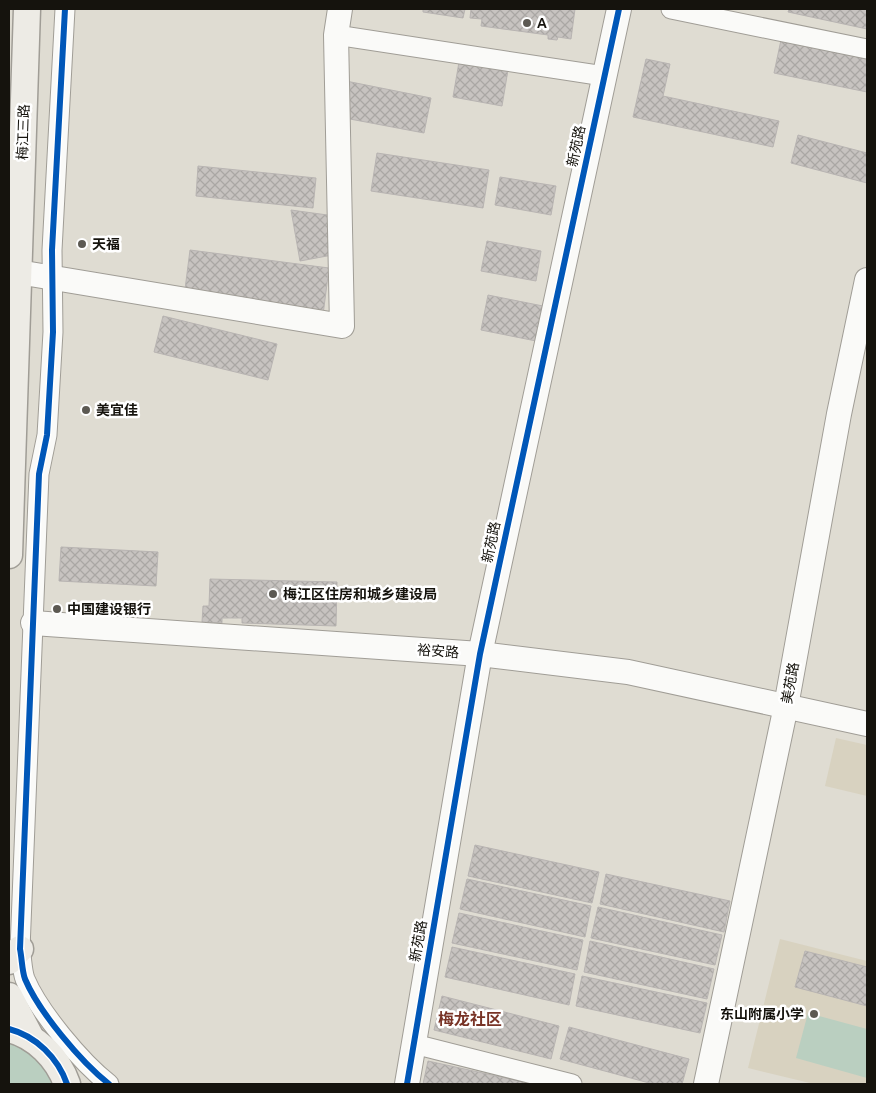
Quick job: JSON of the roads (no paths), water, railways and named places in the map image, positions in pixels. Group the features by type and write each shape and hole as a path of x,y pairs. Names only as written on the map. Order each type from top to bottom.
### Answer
{"main road":[{"name":"梅江三路","path":"9,555 14,271 27,9"},
{"path":"9,996 20,1033 44,1048 56,1061 66,1084"}],"street":[{"path":"65,9 52,250 53,332 47,435 39,474 33,623 14,955 25,979 47,1014 73,1048 109,1084"},
{"path":"14,271 342,326 336,35 340,9"},
{"name":"新苑路","path":"407,1084 480,654 619,9"},
{"path":"671,9 867,49"},
{"path":"336,35 604,76"},
{"name":"美苑路","path":"707,1084 786,706 839,414 867,280"},
{"name":"裕安路","path":"33,623 480,654 628,672 867,724"},
{"path":"414,1044 572,1084"}],"place":[{"name":"A","path":"527,23"},
{"name":"天福","path":"82,244"},
{"name":"美宜佳","path":"86,410"},
{"name":"梅江区住房和城乡建设局","path":"273,594"},
{"name":"中国建设银行","path":"57,609"},
{"name":"东山附属小学","path":"814,1014"}],"district":[{"name":"梅龙社区","path":"470,1019"}]}
